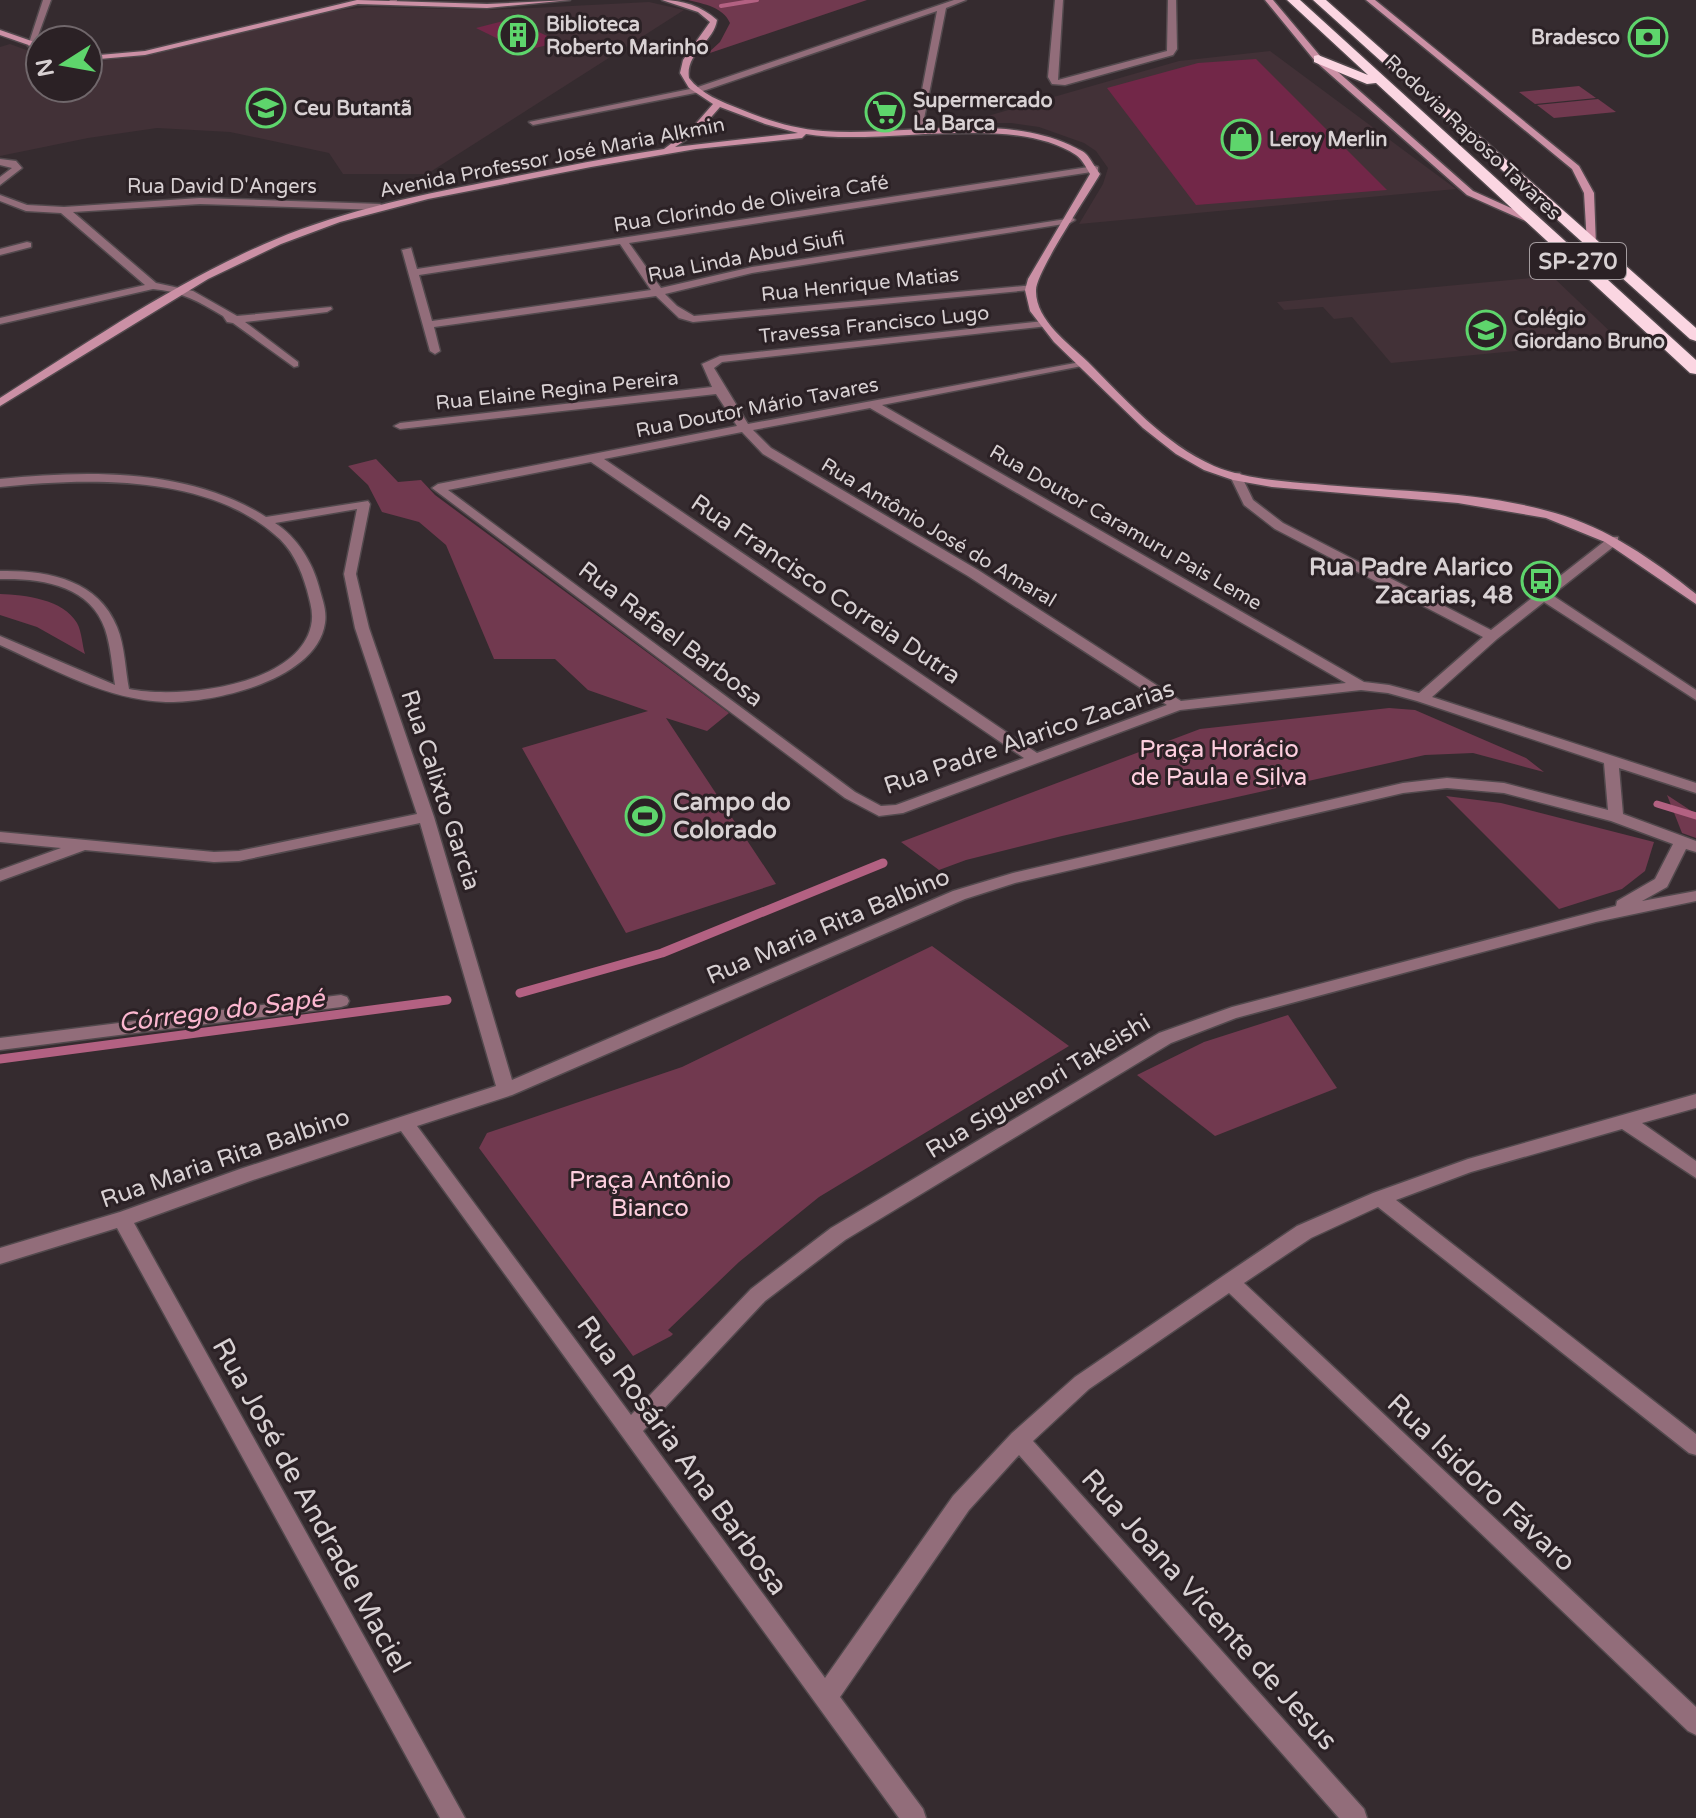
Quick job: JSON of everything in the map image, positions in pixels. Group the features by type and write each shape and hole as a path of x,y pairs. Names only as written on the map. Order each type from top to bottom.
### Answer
{"highway":[{"name":"Rodovia Raposo Tavares","path":"1293,0 1696,369"},
{"name":"Rodovia Raposo Tavares","path":"1319,0 1696,336"},
{"path":"1318,59 1362,75 1411,107"}],"main road":[{"path":"104,57 145,53 341,4 393,0 487,6 566,0"},
{"path":"666,0 701,10 714,22 684,68 686,80 719,103 766,121 824,134 982,131 1032,135 1056,141 1080,153 1095,169 1092,182 1030,287 1032,299 1044,324 1082,363 1177,448 1219,472 1236,476 1346,492 1527,509 1579,524 1614,540 1648,562 1696,600"},
{"path":"1269,0 1293,25 1299,39 1318,59 1462,187 1535,222"},
{"path":"1370,0 1576,168 1589,193 1592,244"},
{"path":"0,32 24,41"},
{"path":"664,151 687,136 719,103"},
{"name":"Avenida Professor José Maria Alkmin","path":"0,403 183,289 278,242 380,207 570,173 664,151 824,134"},
{"path":"687,136 696,146"}],"street":[{"path":"41,24 47,0"},
{"path":"533,122 697,90 962,0"},
{"path":"1059,0 1052,77 1055,82 1067,82 1170,53 1173,49 1172,0"},
{"path":"918,132 942,7"},
{"path":"0,162 13,163 17,168 0,182"},
{"name":"Rua Clorindo de Oliveira Café","path":"413,273 1095,169"},
{"name":"Rua David D'Angers","path":"0,198 26,208 64,210 200,201 380,207"},
{"path":"64,210 153,286"},
{"name":"Rua Linda Abud Siufi","path":"428,325 659,292 752,270 1070,220"},
{"path":"623,242 659,292"},
{"path":"0,252 27,245"},
{"path":"407,250 435,351"},
{"path":"0,321 153,286 183,289 294,364"},
{"name":"Rua Henrique Matias","path":"659,292 680,315 693,319 1030,287"},
{"path":"231,320 327,309"},
{"name":"Travessa Francisco Lugo","path":"708,364 720,359 1044,324"},
{"name":"Rua Doutor Mário Tavares","path":"438,488 1082,363"},
{"name":"Rua Antônio José do Amaral","path":"708,364 718,390 767,451 973,573 1178,706"},
{"name":"Rua Elaine Regina Pereira","path":"400,426 718,390"},
{"name":"Rua Doutor Caramuru Pais Leme","path":"870,403 1361,686"},
{"name":"Rua Francisco Correia Dutra","path":"592,457 1035,759"},
{"path":"0,483 75,476 158,483 212,497 267,521 296,545 311,571 319,617 318,630 309,648 266,677 215,694 161,698 123,692 96,683 0,640"},
{"path":"1236,476 1248,502 1279,526 1492,636"},
{"name":"Rua Rafael Barbosa","path":"438,488 850,795 879,811"},
{"name":"Rua Calixto Garcia","path":"267,521 364,504 350,574 362,628 426,817 506,1090"},
{"path":"1422,698 1492,636 1614,540"},
{"path":"0,575 58,581 91,596 111,626 123,692"},
{"path":"1543,595 1696,696"},
{"name":"Rua Padre Alarico Zacarias","path":"879,811 898,810 1178,706 1361,686 1389,689 1422,698 1696,788"},
{"path":"1611,761 1616,817"},
{"name":"Rua Maria Rita Balbino","path":"0,1256 122,1219 247,1174 506,1090 959,895 1013,878 1403,788 1447,783 1504,788 1616,817 1689,844"},
{"path":"0,837 214,857 239,856 426,817"},
{"path":"0,876 88,844"},
{"name":"Rua Siguenori Takeishi","path":"1596,916 1635,900 1661,883 1689,844"},
{"name":"Rua Siguenori Takeishi","path":"630,1431 758,1295 838,1234 1165,1038 1232,1013 1596,916 1696,896"},
{"path":"0,1044 341,1001"},
{"path":"826,1697 961,1503 1019,1440 1082,1383 1304,1232 1380,1198 1468,1166 1696,1101"},
{"path":"1626,1122 1696,1171"},
{"name":"Rua Rosária Ana Barbosa","path":"406,1124 914,1818"},
{"path":"1380,1198 1696,1446"},
{"name":"Rua José de Andrade Maciel","path":"122,1219 453,1818"},
{"name":"Rua Isidoro Fávaro","path":"1230,1282 1696,1723"},
{"name":"Rua Joana Vicente de Jesus","path":"1019,1440 1355,1818"}],"shaded area":[{"name":"Ceu Butantã","path":"649,2 684,10 427,174 343,174 329,153 230,132 157,128 0,156 0,47 10,44 24,49 24,104 104,104 104,60 148,56 325,12 368,7 492,10"},
{"path":"1270,51 1456,189 1079,224 1103,184 1108,168 1096,151 1084,143 1039,127 1011,123 963,123 1179,61"},
{"name":"Colégio Giordano Bruno","path":"1552,276 1620,341 1391,363 1352,317 1334,319 1323,307 1284,310 1277,302"}],"green space":[{"path":"688,0 867,0 707,54 720,42 730,23 718,10"},
{"path":"1579,86 1596,98 1535,104 1519,92"},
{"path":"1598,99 1616,112 1554,118 1537,105"},
{"path":"376,459 398,482 421,480 435,495 729,713 707,731 666,718 776,884 626,933 522,748 648,711 588,690 555,659 494,659 446,545 419,522 382,512 368,485 348,466"},
{"path":"0,594 32,597 63,608 77,623 85,654 37,627 0,615"},
{"name":"Praça Horácio de Paula e Silva","path":"1389,708 1415,710 1526,758 1544,772 1473,753 1425,755 1062,836 966,860 939,870 901,842 1200,729"},
{"path":"1667,795 1696,814 1696,838 1682,833"},
{"path":"1446,796 1501,803 1654,842 1645,871 1622,889 1559,909"},
{"name":"Praça Antônio Bianco","path":"932,946 1069,1046 819,1197 739,1262 668,1330 673,1334 671,1336 633,1356 479,1148 487,1133 682,1067"},
{"path":"1288,1015 1337,1088 1215,1136 1137,1075 1204,1042"}],"building":[{"name":"Biblioteca Roberto Marinho","path":"511,19 560,42 523,51 476,28"},
{"name":"Leroy Merlin","path":"1256,59 1387,190 1196,205 1107,88 1198,63"}],"waterway":[{"path":"721,6 757,0"},
{"name":"Córrego do Sapé","path":"1657,804 1696,816"},
{"name":"Córrego do Sapé","path":"520,993 662,953 883,863"},
{"name":"Córrego do Sapé","path":"0,1059 447,1000"}],"place":[{"name":"Biblioteca Roberto Marinho","path":"518,35"},
{"name":"Bradesco","path":"1648,37"},
{"name":"Ceu Butantã","path":"266,108"},
{"name":"Supermercado La Barca","path":"885,112"},
{"name":"Leroy Merlin","path":"1241,139"},
{"name":"Colégio Giordano Bruno","path":"1486,330"},
{"name":"Rua Padre Alarico Zacarias, 48","path":"1541,581"},
{"name":"Campo do Colorado","path":"645,816"}]}
